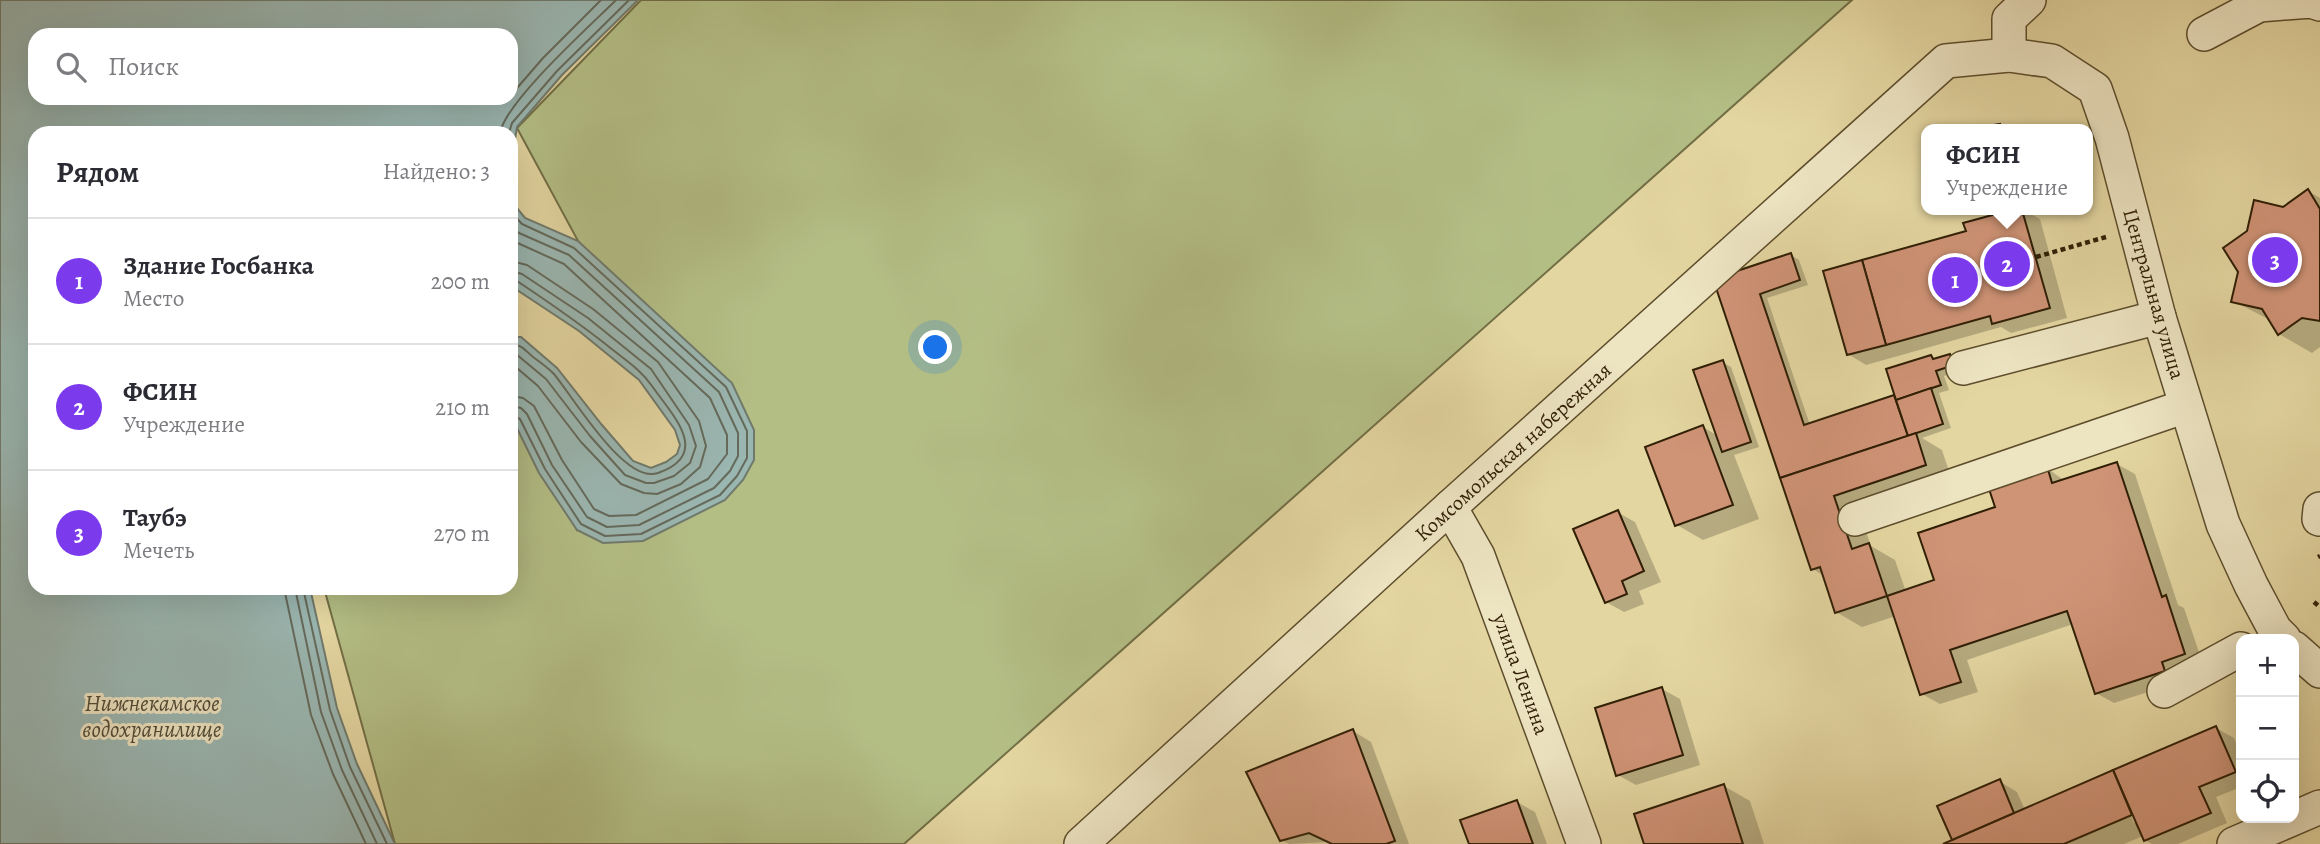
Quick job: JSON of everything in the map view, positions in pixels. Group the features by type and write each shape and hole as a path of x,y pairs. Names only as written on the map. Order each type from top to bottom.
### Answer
{"street":[{"path":"2009,55 2009,19 2029,0"},
{"path":"2204,34 2259,5 2311,1 2320,4"},
{"name":"Центральная улица","path":"1946,61 2009,55 2052,61 2095,89 2112,138 2159,317 2222,524 2276,634"},
{"name":"Комсомольская набережная","path":"1082,844 1450,507 1946,61"},
{"path":"1963,368 2159,317"},
{"path":"1855,519 2186,406"},
{"name":"улица Ленина","path":"1450,507 1478,556 1584,844"},
{"path":"2319,519 2320,509"},
{"path":"2164,691 2236,652"},
{"name":"Центральная улица","path":"2299,655 2320,671"},
{"path":"2234,844 2320,807"}],"path":[{"path":"2036,257 2136,229"},
{"path":"2314,602 2320,607"}],"green space":[{"path":"641,0 1852,0 904,844 395,844 326,595 518,595 518,419 577,530 753,430 578,241 518,127"}],"water":[{"name":"Нижнекамское водохранилище","path":"0,0 638,0 562,75 518,126 28,126 28,595 312,595 337,708 357,764 395,844 0,844"},
{"path":"518,209 525,218 578,241 732,383 754,430 754,460 743,480 725,500 643,541 603,543 577,530 539,473 518,430 518,337 557,368 633,461 651,468 677,454 680,445 675,430 639,380 579,331 518,291"}],"building":[{"path":"2308,189 2320,209 2320,321 2302,318 2278,335 2262,309 2231,302 2238,272 2223,248 2247,231 2254,200 2283,207"},
{"path":"1993,215 2023,215 2050,308 1992,324 1990,316 1886,345 1862,260 1966,231 1963,223"},
{"path":"1791,253 1800,280 1760,294 1804,425 1894,395 1908,436 1780,478 1713,279"},
{"path":"1862,260 1886,345 1847,355 1823,271"},
{"path":"1950,354 1954,365 1936,371 1941,385 1896,400 1886,369 1931,355 1933,359"},
{"path":"1723,360 1751,442 1722,452 1693,370"},
{"path":"1931,388 1943,424 1908,436 1896,400"},
{"path":"1703,425 1733,505 1675,526 1645,447"},
{"path":"1916,433 1926,465 1834,496 1852,549 1869,543 1887,596 1835,613 1820,567 1811,570 1780,478"},
{"path":"2117,462 2162,597 2166,595 2185,654 2162,662 2165,671 2095,694 2067,611 1950,650 1961,682 1920,695 1887,596 1934,580 1918,533 1995,507 1988,486 2047,466 2052,483"},
{"path":"1618,510 1644,571 1622,581 1627,594 1605,603 1573,529"},
{"path":"1662,687 1683,755 1616,776 1595,708"},
{"path":"2216,726 2236,772 2199,787 2211,813 2144,841 2113,770"},
{"path":"1353,729 1395,841 1386,844 1332,844 1309,833 1280,841 1246,772"},
{"path":"2113,770 2132,815 2064,844 1943,844"},
{"path":"2000,779 2014,813 1952,840 1937,806"},
{"path":"1724,784 1743,844 1644,844 1634,814"},
{"path":"1517,800 1533,844 1469,844 1460,820"}],"place":[{"name":"Таубэ","path":"2275,260"},
{"name":"ФСИН","path":"2007,264"},
{"name":"Здание Госбанка","path":"1955,280"}]}
